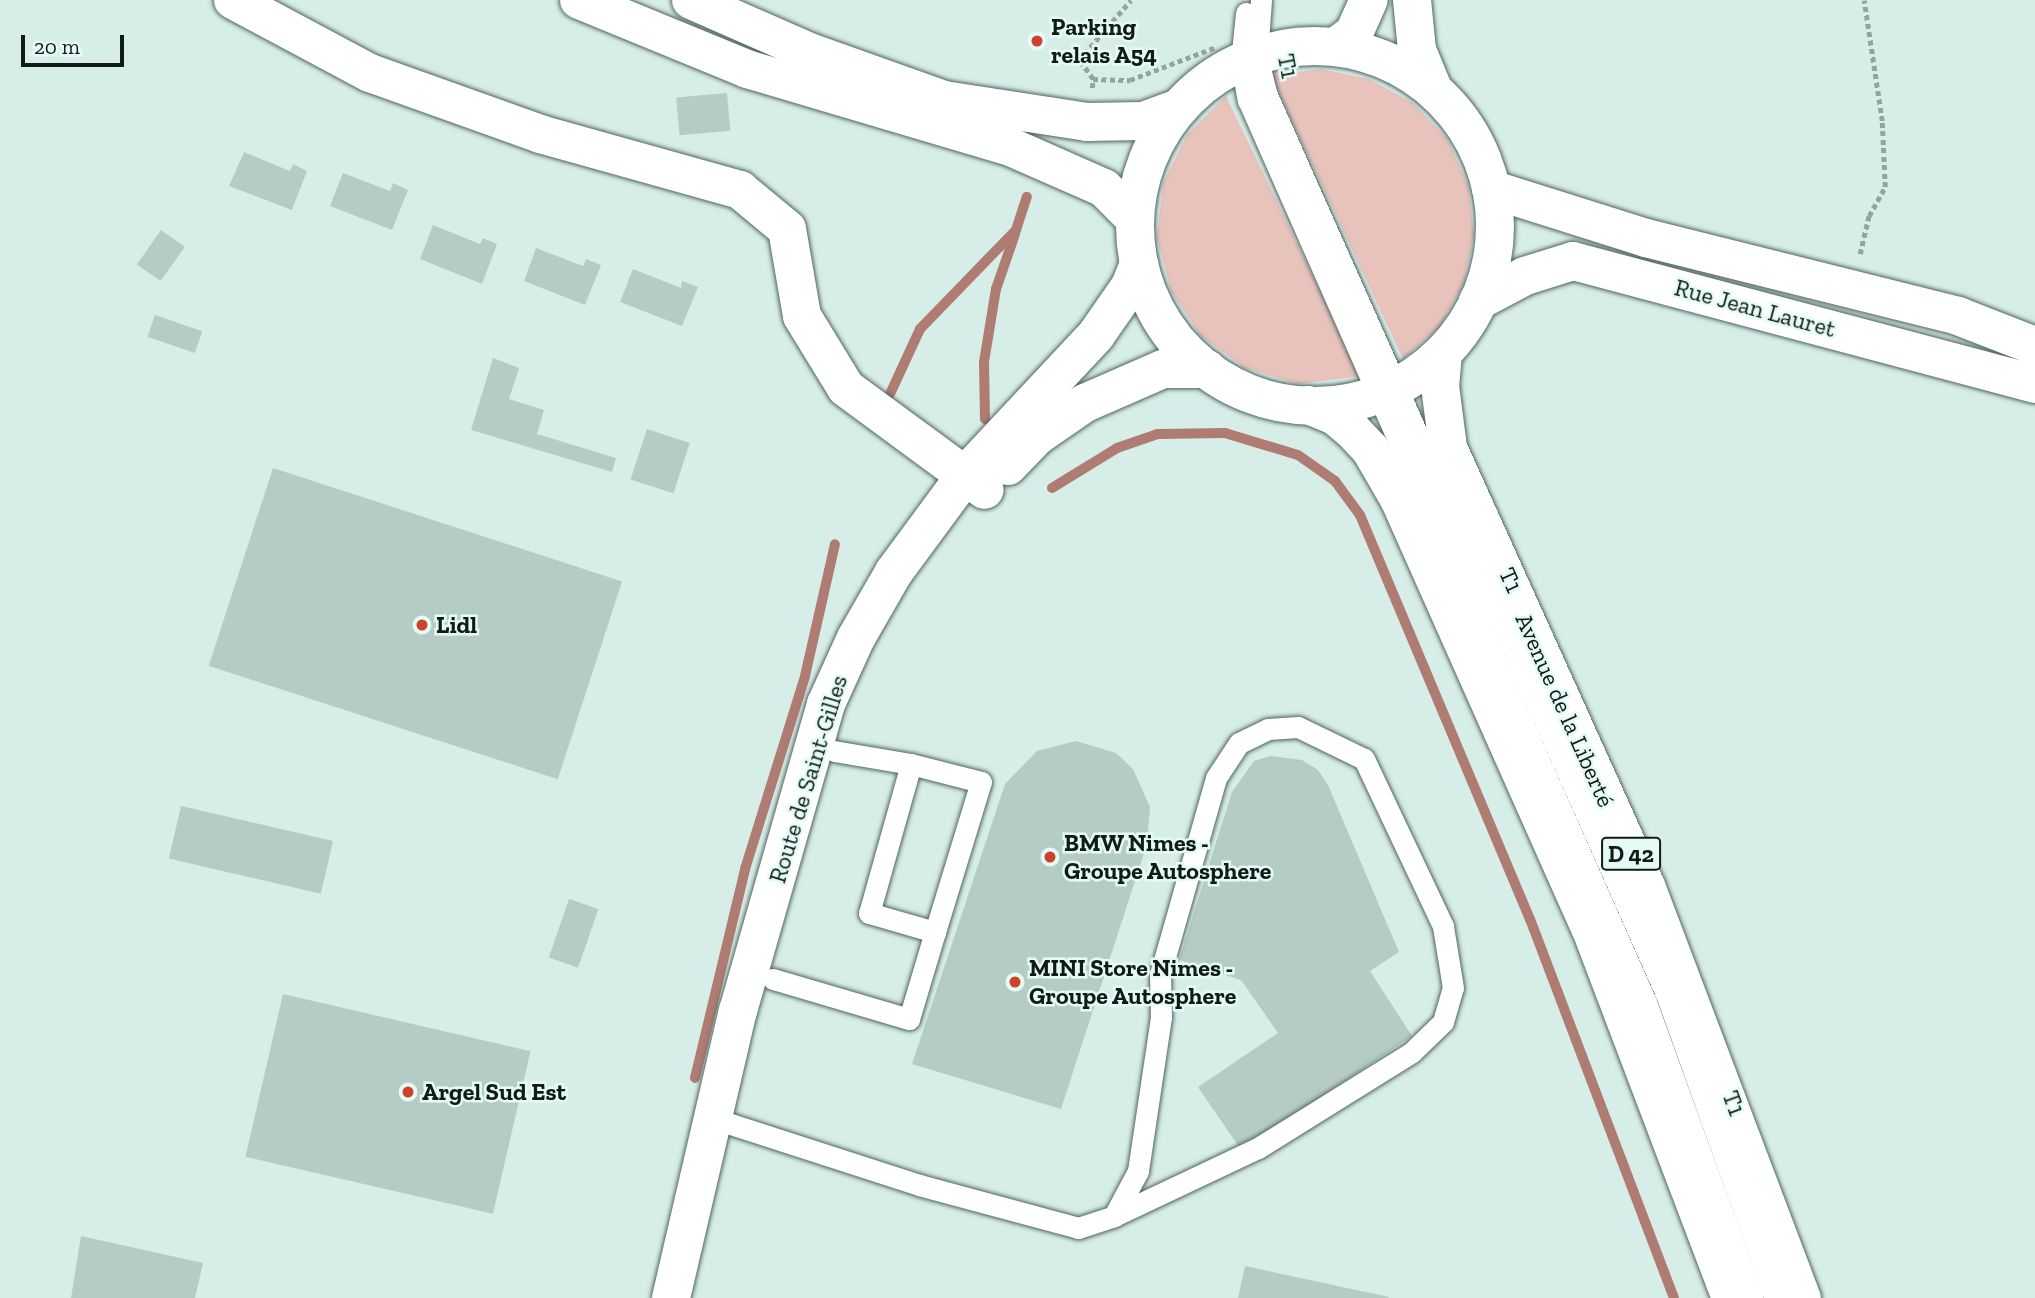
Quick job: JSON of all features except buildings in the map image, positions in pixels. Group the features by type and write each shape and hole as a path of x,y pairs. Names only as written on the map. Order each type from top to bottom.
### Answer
{"main road":[{"path":"233,0 370,73 540,134 740,190 788,229 802,316 846,388 878,415 909,430 976,481"},
{"path":"579,0 747,69 1013,148 1104,188 1134,218"},
{"path":"691,0 835,62 944,100 1087,122 1143,121 1178,108"},
{"path":"1335,47 1354,33 1369,0"},
{"path":"1412,0 1417,50 1434,91 1476,146 1491,189 1494,246 1478,301 1443,353 1387,391 1308,405 1244,391 1206,369 1167,329 1139,264 1134,218 1143,171 1178,108 1238,55 1295,47 1335,47 1388,61 1434,91"},
{"name":"Rue Jean Lauret","path":"1491,189 1646,238 1958,316 2035,346"},
{"name":"Rue Jean Lauret","path":"1478,301 1525,276 1573,261 2035,384"},
{"name":"Route de Saint-Gilles","path":"696,1298 724,1122 826,704 856,638 894,572 976,481 1096,335 1130,286 1139,264"},
{"name":"Avenue de la Liberté","path":"1443,353 1440,386 1448,448 1646,886 1802,1298"},
{"name":"Route de Saint-Gilles","path":"671,1298 724,1122 773,979 846,711 881,642 976,481 1085,403 1163,369 1206,369"},
{"name":"D 42","path":"1308,405 1335,416 1353,431 1370,449 1399,499 1590,927 1731,1298"}],"lane":[{"name":"T1","path":"1247,0 1238,55 1248,100 1387,391 1666,994 1775,1298"},
{"name":"T1","path":"1238,55 1261,0"},
{"name":"T1","path":"1387,391 1646,1002 1753,1298"},
{"path":"724,1122 1038,1220 1078,1228 1114,1216 1258,1148 1412,1052 1443,1022 1453,988 1443,926 1364,759 1298,727 1268,729 1239,743 1216,778 1160,974 1161,1017 1138,1171 1114,1216"},
{"path":"773,979 909,1019 981,782 911,764 834,751"},
{"path":"911,764 869,913 935,932"}],"path":[{"path":"1090,99 1093,79 1079,60 1130,0"},
{"path":"1845,286 1864,245 1869,216 1885,187 1882,121 1864,0"},
{"path":"1093,79 1130,80 1238,55"}],"shaded area":[{"path":"1321,69 1369,79 1413,103 1447,139 1468,184 1474,234 1464,283 1440,326 1403,359 1271,75"},
{"path":"1226,96 1361,376 1298,384 1245,368 1201,336 1171,291 1157,238 1163,183 1187,135"}],"waterway":[{"path":"890,394 920,329 1016,230 1027,197"},
{"path":"985,419 984,362 996,289 1015,234"},
{"path":"1052,488 1117,448 1158,434 1225,433 1298,455 1335,481 1360,515 1530,919 1674,1298"},
{"path":"695,1078 745,869 805,676 835,544"}],"place":[{"name":"Parking relais A54","path":"1037,41"},
{"name":"Lidl","path":"422,625"},
{"name":"BMW Nimes - Groupe Autosphere","path":"1050,857"},
{"name":"MINI Store Nimes - Groupe Autosphere","path":"1015,982"},
{"name":"Argel Sud Est","path":"408,1092"}]}
